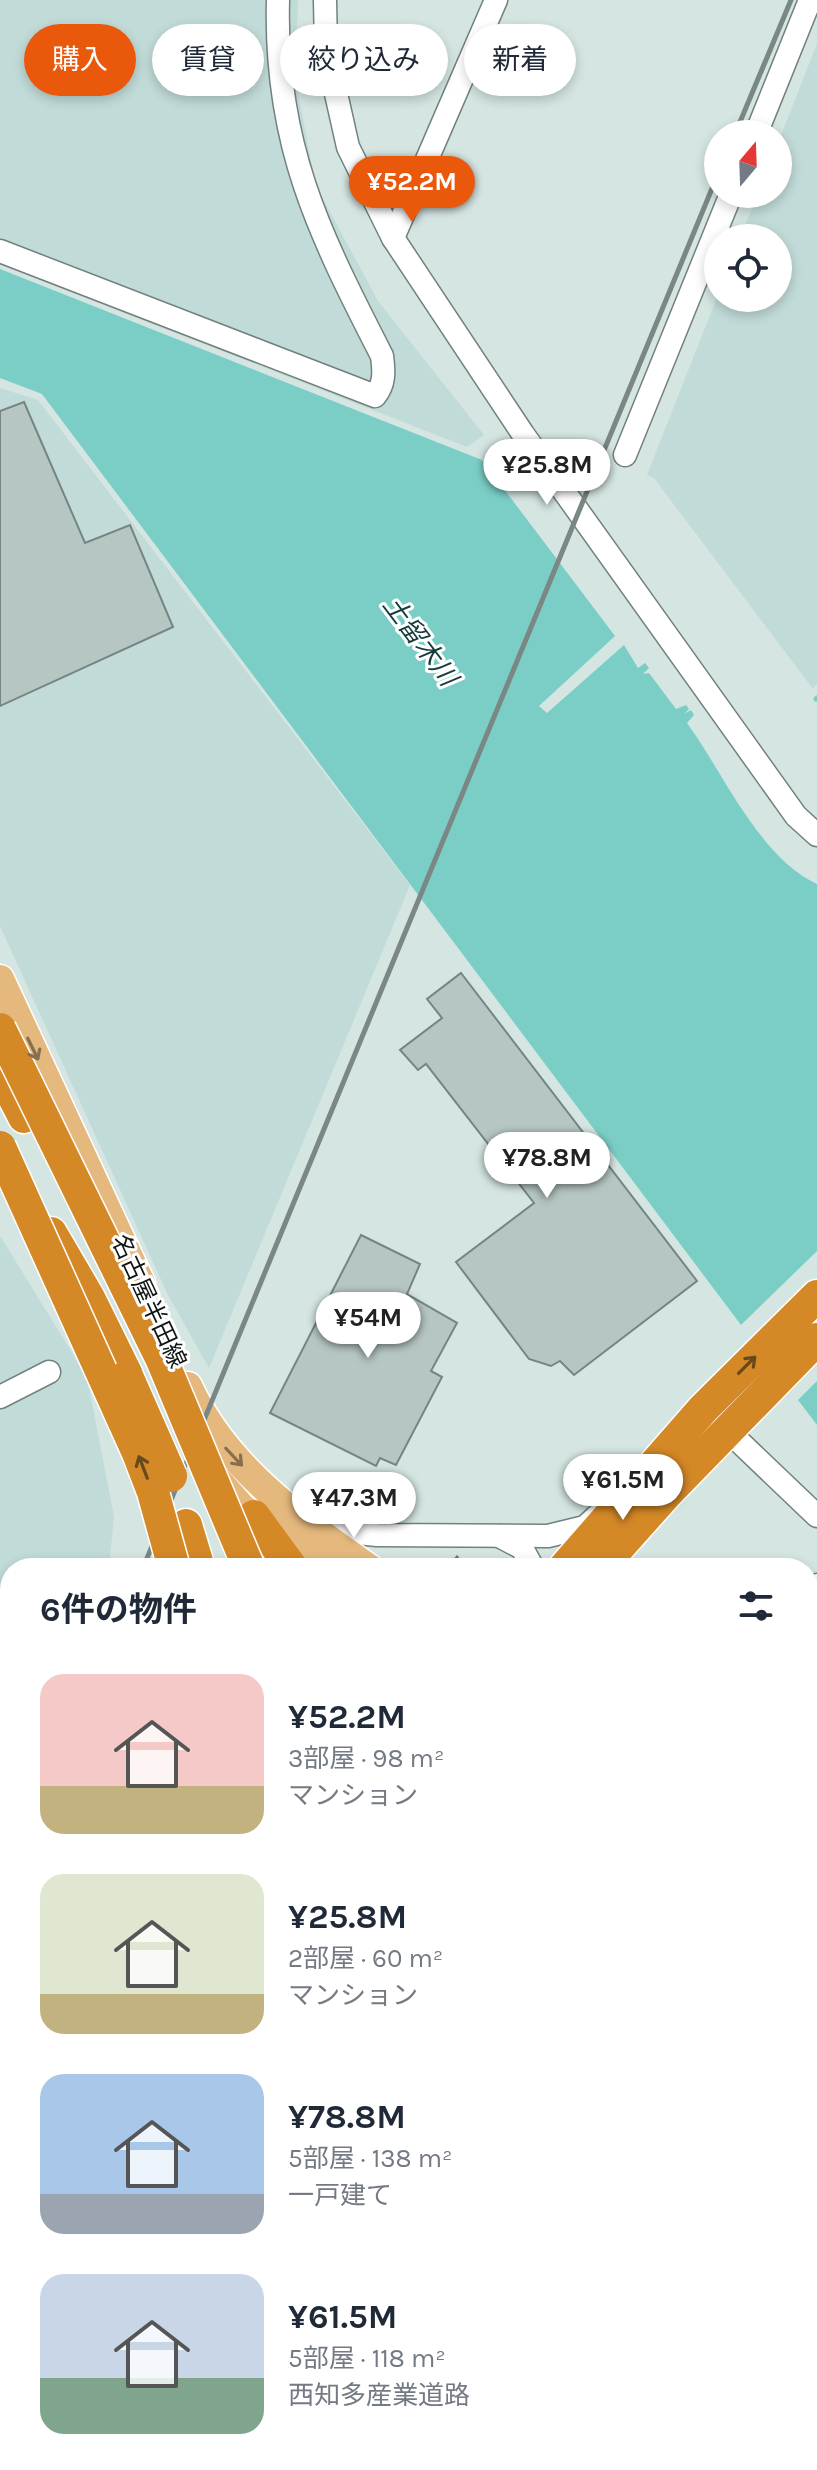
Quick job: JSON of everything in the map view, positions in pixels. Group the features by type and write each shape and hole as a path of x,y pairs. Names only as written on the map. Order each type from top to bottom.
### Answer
{"highway":[{"path":"0,1029 162,1360 245,1558"},
{"path":"0,1053 188,1458 226,1558"},
{"path":"0,1070 24,1117"},
{"path":"0,1145 108,1336 152,1427 196,1558"},
{"path":"0,1145 138,1453 153,1492 171,1558"},
{"path":"573,1558 703,1409 817,1296"},
{"path":"609,1558 727,1430 817,1339"},
{"path":"254,1516 285,1558"}],"main road":[{"name":"名古屋半田線","path":"0,979 202,1418 227,1450 292,1514 357,1558"},
{"name":"名古屋半田線","path":"0,1076 95,1239 191,1452 254,1516 314,1558"}],"street":[{"path":"0,251 375,396 381,389 384,374 382,356 330,253 303,188 292,147 283,90 278,0"},
{"path":"325,0 326,49 348,147 393,238 523,434 796,816 817,835"},
{"path":"393,238 496,0"},
{"path":"762,120 810,0"},
{"path":"625,455 725,208"},
{"path":"0,1397 49,1372"},
{"path":"292,1514 338,1531 391,1534 548,1536 585,1527 703,1409"},
{"path":"727,1430 817,1516"},
{"path":"374,1558 376,1547 391,1534"},
{"path":"498,1535 522,1548 528,1558"}],"shaded area":[{"path":"0,0 298,0 297,24 280,24 280,96 298,96 316,186 378,301 484,435 467,447 0,264"},
{"path":"817,44 817,683 813,689 654,478 647,475 711,312 792,312 792,224 746,224 752,208 792,208 792,120 787,120"},
{"path":"0,388 38,400 410,885 209,1368 168,1295 0,926"},
{"path":"0,1236 87,1377 114,1517 110,1558 0,1558"}],"water":[{"name":"土留木川","path":"0,269 482,460 615,636 539,706 547,713 624,645 638,668 645,663 649,668 643,674 649,673 676,709 686,705 689,709 684,714 691,710 694,715 687,723 760,835 777,855 817,884 817,1251 741,1325 42,394 0,378"},
{"path":"817,1381 817,1425 798,1400"}],"building":[{"path":"24,402 85,543 130,525 173,627 0,706 0,411"},
{"path":"461,973 697,1281 574,1375 560,1361 551,1366 529,1359 456,1262 534,1203 426,1064 418,1070 400,1050 442,1018 427,999"},
{"path":"361,1235 420,1264 407,1294 457,1323 431,1371 442,1377 396,1465 380,1458 376,1466 270,1413"}],"railway":[{"path":"741,120 791,0"},
{"path":"147,1558 704,208"}]}
